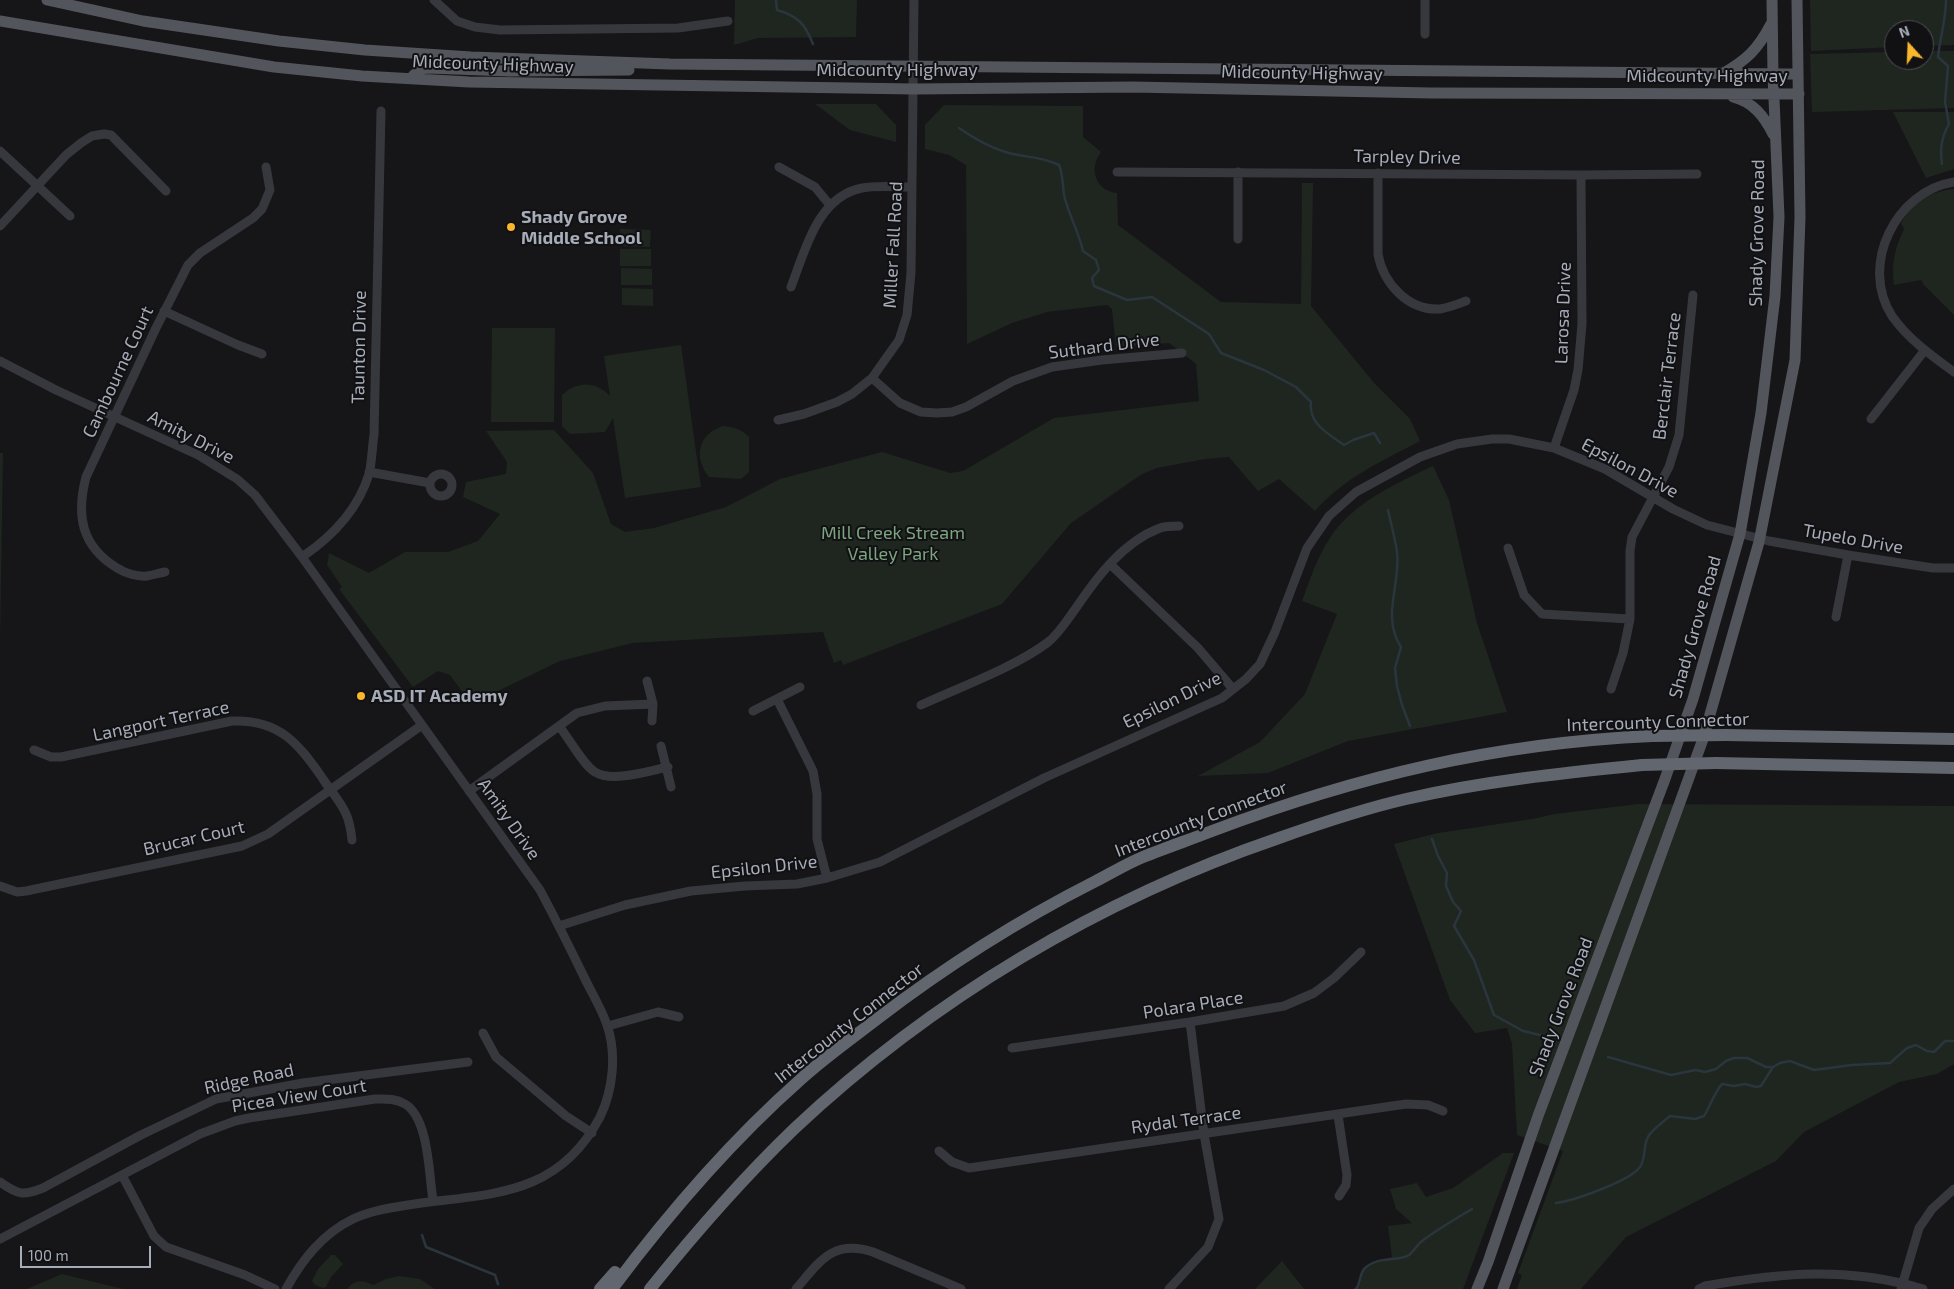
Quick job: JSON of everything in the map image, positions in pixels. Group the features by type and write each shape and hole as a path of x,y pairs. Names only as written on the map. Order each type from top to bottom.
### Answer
{"highway":[{"name":"Intercounty Connector","path":"612,1289 686,1195 739,1139 800,1080 913,992 983,944 1064,897 1142,858 1270,809 1336,788 1413,767 1493,752 1593,738 1652,736 1954,738"},
{"path":"650,1289 695,1234 795,1129 867,1066 917,1027 1016,959 1117,904 1190,871 1253,846 1368,808 1487,783 1552,774 1642,765 1716,763 1954,768"},
{"path":"600,1289 686,1195"}],"main road":[{"name":"Midcounty Highway","path":"48,0 144,21 279,41 471,57 670,64 1721,75 1798,74"},
{"name":"Shady Grove Road","path":"1476,1289 1488,1262 1538,1116 1665,778 1749,536 1775,296 1779,217 1772,0"},
{"name":"Shady Grove Road","path":"1503,1289 1703,739 1749,536 1795,360 1800,217 1797,0"},
{"name":"Midcounty Highway","path":"0,21 274,67 413,79 536,83 914,89 1133,87 1431,93 1799,94"},
{"path":"1721,75 1741,64 1754,53 1772,23"},
{"path":"413,79 413,76 418,72 428,68 510,71 654,70 670,64"},
{"path":"1723,94 1740,98 1750,104 1768,122 1775,137"}],"street":[{"path":"434,0 457,21 475,27 500,30 678,28 728,20"},
{"name":"Miller Fall Road","path":"778,420 804,414 837,402 852,394 872,378 899,340 907,315 911,273 914,0"},
{"path":"1425,0 1425,34"},
{"name":"Taunton Drive","path":"302,557 319,545 343,522 361,496 369,472 374,435 381,111"},
{"path":"0,226 66,155 92,136 104,134 111,136 166,191"},
{"path":"0,151 70,216"},
{"name":"Cambourne Court","path":"165,572 136,576 106,561 93,546 85,532 81,513 81,498 86,477 164,311 188,265 200,253 253,218 262,209 270,190 266,167"},
{"path":"779,167 814,187 829,204"},
{"name":"Tarpley Drive","path":"1117,172 1697,174"},
{"path":"1238,172 1238,239"},
{"path":"1378,173 1378,254 1380,265 1393,288 1413,303 1426,307 1440,309 1466,301"},
{"name":"Larosa Drive","path":"1554,448 1574,390 1578,370 1582,324 1581,175"},
{"path":"1954,182 1922,195 1908,205 1888,233 1880,266 1884,298 1891,314 1902,328 1954,372"},
{"path":"791,287 815,227 829,204 849,192 862,188 912,187"},
{"name":"Berclair Terrace","path":"1611,689 1623,654 1630,619 1630,551 1632,536 1669,467 1679,435 1693,295"},
{"path":"164,311 262,354"},
{"path":"1871,419 1926,350"},
{"name":"Suthard Drive","path":"872,378 900,403 921,412 936,414 952,412 966,407 1013,381 1052,367 1102,360 1182,353"},
{"name":"Amity Drive","path":"0,361 56,390 198,455 237,479 255,495 274,518 540,890 560,926 608,1026 612,1046 613,1067 610,1089 603,1111 592,1133 582,1147 567,1162 547,1176 528,1184 487,1195 382,1209 353,1218 314,1248 286,1289"},
{"name":"Epsilon Drive","path":"560,926 625,905 691,891 797,884 827,878 880,862 1044,778 1207,705 1232,689 1260,664 1275,632 1306,548 1329,516 1356,492 1420,457 1457,444 1492,439 1509,439 1554,448 1605,468 1673,509 1707,525 1749,536"},
{"path":"369,472 430,483"},
{"path":"921,705 1018,661 1048,643 1059,632 1094,582 1110,564 1135,542 1149,533 1161,527 1179,526"},
{"name":"Tupelo Drive","path":"1749,536 1848,555 1933,568 1954,568"},
{"path":"1508,548 1524,595 1542,614 1630,619"},
{"path":"1836,617 1848,555"},
{"path":"1110,564 1198,648 1232,689"},
{"path":"647,681 653,704 652,721"},
{"path":"753,711 800,687"},
{"path":"777,699 813,771 817,794 817,839 827,878"},
{"path":"469,791 577,713 605,706 653,704"},
{"name":"Langport Terrace","path":"34,750 51,757 61,757 232,721 246,720 259,722 284,733 305,754 346,813 352,840"},
{"name":"Brucar Court","path":"0,886 17,892 26,892 242,846 268,834 422,725"},
{"path":"559,726 585,763 595,772 608,777 630,775 668,767"},
{"path":"661,746 668,767 671,787"},
{"name":"Polara Place","path":"1012,1048 1284,1006 1314,993 1334,978 1361,952"},
{"path":"608,1026 658,1012 679,1016"},
{"path":"1168,1289 1208,1247 1218,1219 1204,1134 1190,1022"},
{"path":"483,1034 496,1057 566,1116 592,1133"},
{"name":"Ridge Road","path":"0,1182 16,1192 28,1194 43,1188 141,1135 216,1099 303,1084 468,1062"},
{"name":"Picea View Court","path":"0,1239 200,1134 235,1121 375,1099 395,1100 406,1104 419,1119 423,1130 433,1201"},
{"name":"Rydal Terrace","path":"939,1151 952,1162 969,1168 1406,1104 1428,1105 1443,1111"},
{"path":"1338,1115 1347,1176 1346,1185 1340,1196"},
{"path":"122,1175 154,1236 166,1247 245,1275 275,1289"},
{"path":"1902,1286 1919,1228 1932,1209 1954,1189"},
{"path":"796,1289 831,1252 850,1247 873,1252 961,1289"},
{"path":"1699,1289 1705,1286 1734,1285 1775,1275 1822,1274 1882,1278 1902,1286 1923,1289"}],"green space":[{"path":"735,0 857,0 856,37 758,38 734,45"},
{"path":"1810,0 1954,0 1954,45 1934,46 1934,20 1884,20 1884,47 1811,51"},
{"path":"1934,51 1954,51 1954,108 1812,112 1810,54 1884,52 1884,70 1934,70"},
{"path":"815,104 876,104 896,125 896,142 850,130"},
{"name":"Mill Creek Stream Valley Park","path":"944,105 1083,106 1083,137 1101,152 1095,165 1096,178 1104,188 1117,193 1118,225 1221,302 1301,304 1302,183 1313,183 1311,306 1375,384 1410,419 1420,441 1378,463 1351,480 1326,499 1315,511 1279,479 1258,491 1229,457 1205,459 1157,468 1142,474 1071,523 1002,604 843,665 841,660 834,663 823,632 633,643 560,661 471,704 450,675 438,671 413,687 339,589 342,587 327,565 329,553 369,573 405,552 448,552 478,541 500,514 463,497 466,482 506,474 507,462 486,431 554,430 593,473 611,524 625,532 654,528 726,507 780,479 882,452 950,473 963,471 1054,418 1199,401 1196,364 1169,343 1116,347 1112,309 1107,305 1047,312 1012,323 967,344 966,165 949,155 925,149 925,125"},
{"path":"1893,112 1954,112 1954,169 1926,178"},
{"path":"1954,189 1954,315 1921,280 1894,285 1893,263 1898,242 1904,229 1901,223 1909,209 1918,201 1930,195"},
{"path":"620,229 651,230 650,247 620,246"},
{"path":"620,249 651,249 651,266 620,266"},
{"path":"621,268 652,269 652,285 621,285"},
{"path":"622,288 653,289 653,306 622,305"},
{"path":"492,328 555,328 554,422 491,422"},
{"path":"681,345 701,487 625,498 613,418 605,432 570,434 562,426 562,395 580,385 592,385 610,396 604,356"},
{"path":"723,426 737,429 749,437 749,472 741,479 709,477 701,462 700,454 703,440"},
{"path":"0,453 3,453 0,642"},
{"path":"1433,466 1449,500 1477,623 1507,712 1348,741 1268,773 1198,776 1260,742 1305,694 1337,614 1302,601 1321,553 1339,526 1350,514 1376,495"},
{"path":"1638,804 1954,806 1954,1064 1937,1074 1899,1082 1804,1132 1776,1161 1626,1237 1581,1289 1517,1289 1522,1275 1518,1273 1563,1151 1517,1135 1512,1044 1507,1028 1475,1033 1450,1000 1394,844 1438,833 1555,814"},
{"path":"1503,1153 1514,1153 1463,1289 1353,1289 1360,1284 1364,1271 1370,1264 1392,1257 1388,1226 1412,1223 1396,1209 1390,1189 1417,1183 1426,1197 1453,1188"},
{"path":"331,1255 335,1255 343,1264 331,1277 326,1287 323,1288 315,1285 312,1281 318,1269"},
{"path":"1282,1261 1304,1289 1255,1289"},
{"path":"62,1274 123,1289 27,1289"},
{"path":"399,1276 420,1279 435,1289 347,1289 356,1282 362,1281 373,1285"}],"waterway":[{"path":"776,0 777,10 796,18 804,26 813,44"},
{"path":"1942,164 1942,144 1949,124 1945,102 1948,66 1938,57 1946,0"},
{"path":"959,128 995,149 1046,160 1059,165 1065,199 1083,251 1096,260 1099,270 1092,278 1094,286 1127,300 1152,297 1209,334 1221,353 1264,370 1296,387 1311,402 1311,410 1316,422 1344,445 1374,433 1380,443"},
{"path":"1388,510 1398,564 1392,624 1395,636 1401,647 1395,668 1397,686 1410,726"},
{"path":"1432,839 1447,873 1446,886 1453,902 1461,911 1454,926 1474,960 1494,1015 1523,1031 1540,1035"},
{"path":"1608,1057 1671,1075 1696,1070 1705,1072 1716,1069 1726,1061 1734,1058 1747,1058 1766,1067 1773,1067 1790,1061 1814,1070 1890,1063 1907,1048 1916,1045 1927,1051 1934,1052 1945,1041 1954,1041"},
{"path":"1556,1203 1587,1194 1625,1178 1640,1167 1649,1135 1670,1116 1695,1119 1704,1116 1722,1084 1761,1086 1773,1067"},
{"path":"1356,1289 1365,1268 1377,1261 1409,1255 1422,1241 1472,1209"},
{"path":"422,1235 426,1247 495,1275 498,1284"}],"place":[{"name":"Shady Grove Middle School","path":"511,227"},
{"name":"ASD IT Academy","path":"361,696"}]}
